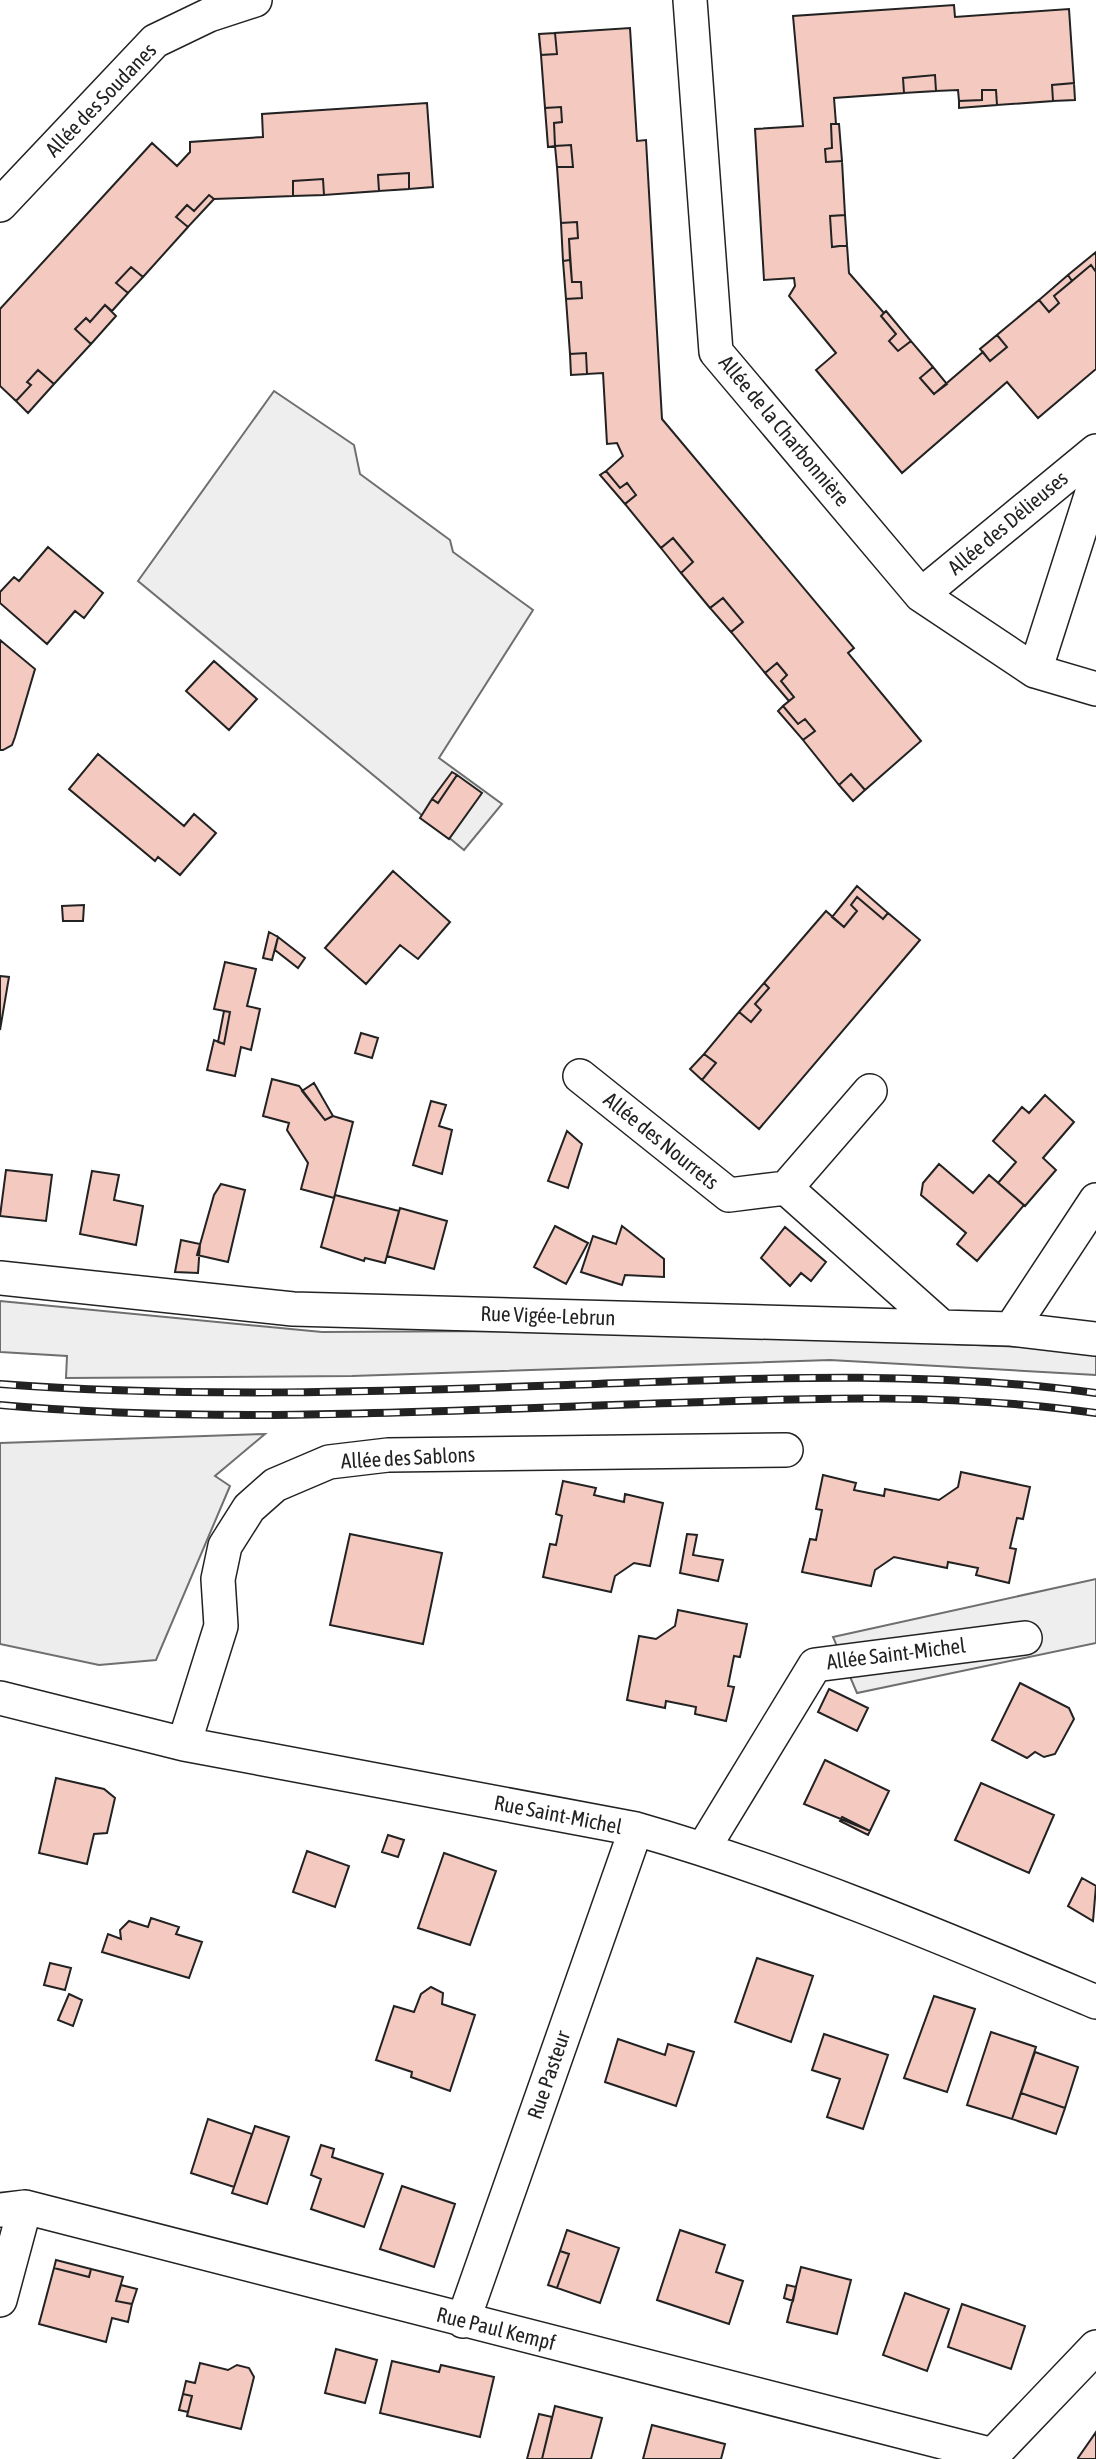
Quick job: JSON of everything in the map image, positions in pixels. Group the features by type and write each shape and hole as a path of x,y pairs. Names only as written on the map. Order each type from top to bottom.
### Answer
{"street":[{"name":"Allée des Soudanes","path":"0,205 155,41 209,15 255,0"},
{"name":"Allée de la Charbonnière","path":"690,0 716,352 921,595 1035,671 1096,689"},
{"name":"Allée des Délieuses","path":"921,595 1096,451"},
{"path":"1035,671 1096,480"},
{"name":"Allée des Nourrets","path":"580,1076 729,1195 786,1188"},
{"path":"870,1091 786,1188 942,1327"},
{"path":"1012,1329 1096,1200"},
{"name":"Rue Vigée-Lebrun","path":"0,1279 293,1309 1012,1329 1096,1339"},
{"name":"Allée des Sablons","path":"184,1744 220,1626 218,1579 225,1546 249,1508 275,1485 329,1462 388,1455 786,1450"},
{"name":"Allée Saint-Michel","path":"703,1849 815,1665 1025,1638"},
{"name":"Rue Saint-Michel","path":"0,1698 184,1744 636,1829 703,1849 975,1951 1096,2001"},
{"name":"Rue Pasteur","path":"463,2320 636,1829"},
{"path":"0,2300 12,2209"},
{"name":"Rue Paul Kempf","path":"12,2209 463,2320 991,2457"},
{"path":"991,2457 1096,2347"}],"shaded area":[{"path":"274,391 354,445 360,474 450,540 453,552 533,610 439,758 502,804 464,850 138,581"},
{"path":"0,1301 322,1332 504,1331 830,1339 1096,1350 1096,1375 830,1360 352,1376 66,1378 67,1356 0,1352"},
{"path":"265,1434 215,1476 230,1486 156,1660 99,1665 0,1644 0,1443"},
{"path":"1096,1579 1096,1643 857,1693 833,1637"}],"building":[{"path":"954,5 955,17 1069,9 1074,83 1052,85 1053,101 997,105 996,90 982,90 982,100 959,101 958,90 936,91 935,75 903,78 904,93 834,98 836,124 831,124 832,148 825,149 826,162 842,161 845,215 830,216 832,247 847,245 849,273 884,313 881,316 896,334 889,341 898,351 911,341 933,367 920,378 934,394 983,352 990,361 1007,347 997,335 1039,300 1049,312 1059,303 1054,296 1091,265 1096,272 1096,369 1038,418 1007,382 902,473 816,370 836,353 789,296 795,286 794,278 764,280 755,129 803,126 793,16"},
{"path":"630,28 637,141 646,140 662,419 854,648 848,653 921,741 865,790 851,774 839,785 803,740 815,731 805,719 798,724 783,706 794,697 781,681 787,675 777,663 765,673 731,632 743,622 723,598 710,608 681,573 693,562 673,538 661,548 625,504 636,495 627,483 620,488 606,471 623,456 617,443 607,444 603,373 587,374 586,353 570,354 566,299 582,298 581,282 572,282 569,239 578,238 577,222 561,223 557,167 573,167 571,145 555,146 554,123 562,122 561,107 545,108 541,55 557,54 555,33"},
{"path":"555,33 557,54 541,55 539,34"},
{"path":"935,75 936,91 904,93 903,78"},
{"path":"1074,83 1075,100 1053,101 1052,85"},
{"path":"982,90 996,90 997,105 959,108 959,101 982,100"},
{"path":"427,103 433,187 409,189 409,173 378,175 379,191 324,195 323,179 293,181 293,196 214,199 209,195 194,211 187,205 176,217 188,227 143,277 131,267 116,283 128,293 112,311 105,305 90,322 86,318 75,329 91,344 54,384 38,370 27,382 31,385 16,401 0,386 0,309 152,143 177,166 190,152 190,142 263,137 262,114"},
{"path":"561,107 562,122 554,123 555,146 548,147 545,108"},
{"path":"831,124 839,124 842,161 826,162 825,149 832,148"},
{"path":"571,145 573,167 557,167 555,146"},
{"path":"409,173 409,189 379,191 378,175"},
{"path":"323,179 324,195 293,196 293,181"},
{"path":"209,195 214,199 188,227 176,217 187,205 194,211"},
{"path":"845,215 847,245 832,247 830,216"},
{"path":"577,222 578,238 569,239 570,260 563,261 561,223"},
{"path":"1096,252 1096,272 1091,265 1072,281 1068,275"},
{"path":"570,260 572,282 581,282 582,298 566,299 563,261"},
{"path":"131,267 143,277 128,293 116,283"},
{"path":"1068,275 1072,281 1054,296 1059,303 1049,312 1039,300"},
{"path":"105,305 116,316 91,344 75,329 86,318 90,322"},
{"path":"886,311 911,341 898,351 889,341 896,334 881,316"},
{"path":"997,335 1007,347 990,361 980,349"},
{"path":"586,353 587,374 571,375 570,354"},
{"path":"933,367 947,384 934,394 920,378"},
{"path":"38,370 54,384 28,413 16,401 31,385 27,382"},
{"path":"606,471 620,488 627,483 636,495 625,504 600,475"},
{"path":"673,538 693,562 681,573 661,548"},
{"path":"48,547 103,593 84,618 75,611 47,644 0,603 0,592 14,577 19,581"},
{"path":"723,598 743,622 731,632 710,608"},
{"path":"0,640 35,669 12,745 3,750 0,750"},
{"path":"214,661 257,699 229,730 186,691"},
{"path":"777,663 787,675 781,681 794,697 789,701 765,673"},
{"path":"783,706 798,724 805,719 815,731 803,740 778,711"},
{"path":"98,754 184,826 194,814 216,833 180,875 158,857 155,861 69,789"},
{"path":"452,772 457,775 438,803 432,799"},
{"path":"851,774 865,790 853,801 839,785"},
{"path":"457,775 482,793 449,839 420,818 432,799 438,803"},
{"path":"393,871 450,922 418,959 400,945 366,984 325,948"},
{"path":"857,886 888,913 883,919 857,897 851,905 857,911 844,927 832,917"},
{"path":"857,897 883,919 888,913 920,940 759,1129 702,1080 716,1063 704,1054 739,1012 751,1022 761,1010 755,1004 769,988 764,983 826,911 844,927 857,911 851,905"},
{"path":"84,905 83,921 63,921 62,906"},
{"path":"269,932 278,937 272,960 263,958"},
{"path":"278,937 305,958 298,968 275,950"},
{"path":"225,962 256,969 247,1006 260,1009 251,1050 241,1047 235,1076 207,1070 214,1040 224,1044 230,1012 214,1009"},
{"path":"0,976 9,977 0,1030"},
{"path":"764,983 769,988 755,1004 761,1010 751,1022 739,1012"},
{"path":"224,1011 230,1012 224,1044 218,1042"},
{"path":"361,1033 378,1038 372,1058 355,1053"},
{"path":"704,1054 716,1063 702,1080 690,1069"},
{"path":"272,1079 299,1086 325,1120 333,1116 353,1122 334,1198 301,1189 308,1163 287,1130 289,1123 263,1116"},
{"path":"314,1083 333,1116 325,1120 302,1091"},
{"path":"1045,1095 1074,1122 1043,1158 1056,1170 1025,1206 998,1183 1016,1162 993,1141 1022,1107 1029,1113"},
{"path":"431,1101 446,1105 439,1126 452,1130 442,1174 413,1165"},
{"path":"567,1131 582,1144 568,1188 548,1181"},
{"path":"939,1164 973,1193 989,1175 1024,1205 977,1261 957,1244 966,1233 921,1195 923,1183"},
{"path":"6,1170 52,1175 46,1221 0,1216"},
{"path":"92,1171 119,1175 114,1200 143,1206 136,1245 80,1234"},
{"path":"221,1184 245,1190 228,1262 197,1255 214,1195"},
{"path":"335,1195 399,1211 385,1263 365,1258 364,1261 321,1247"},
{"path":"400,1208 447,1221 434,1269 387,1256"},
{"path":"555,1226 588,1243 566,1284 534,1267"},
{"path":"622,1226 664,1259 664,1277 625,1275 622,1285 581,1272 593,1236 616,1244"},
{"path":"785,1227 826,1262 811,1281 801,1273 790,1286 761,1258"},
{"path":"181,1240 200,1244 198,1273 175,1272"},
{"path":"961,1472 1030,1487 1023,1519 1017,1518 1010,1548 1016,1549 1009,1583 976,1575 978,1568 948,1562 947,1568 894,1557 875,1570 871,1586 802,1572 810,1539 816,1540 822,1510 816,1509 823,1475 856,1483 854,1490 884,1496 885,1489 939,1500 958,1487"},
{"path":"563,1481 596,1488 594,1495 624,1502 625,1494 663,1503 650,1566 634,1563 615,1576 611,1592 543,1577 550,1544 556,1545 562,1516 556,1514"},
{"path":"350,1534 442,1553 423,1644 330,1625"},
{"path":"687,1534 697,1535 693,1555 723,1560 718,1581 680,1573"},
{"path":"678,1610 747,1624 740,1657 734,1656 728,1686 734,1687 726,1721 695,1714 696,1707 666,1701 665,1708 627,1700 639,1636 656,1639 675,1626"},
{"path":"1020,1683 1069,1708 1074,1719 1055,1754 1044,1757 1035,1752 1027,1758 992,1740"},
{"path":"829,1689 868,1708 857,1731 818,1712"},
{"path":"825,1760 889,1791 870,1831 804,1804"},
{"path":"56,1778 104,1789 115,1798 107,1833 94,1834 87,1864 39,1853"},
{"path":"981,1783 1054,1815 1029,1873 955,1840"},
{"path":"842,1817 870,1831 868,1835 840,1821"},
{"path":"388,1835 404,1840 398,1857 382,1852"},
{"path":"307,1851 349,1866 335,1907 293,1892"},
{"path":"444,1853 496,1871 470,1945 418,1928"},
{"path":"1082,1878 1096,1886 1093,1921 1068,1906"},
{"path":"151,1918 179,1927 176,1934 202,1942 189,1978 102,1952 108,1934 121,1939 120,1930 129,1921 148,1927"},
{"path":"757,1958 813,1976 791,2042 735,2022"},
{"path":"50,1963 71,1968 65,1990 44,1985"},
{"path":"431,1987 443,1993 442,2004 475,2015 450,2091 411,2077 412,2072 376,2060 394,2006 414,2012 421,1994"},
{"path":"69,1994 82,2000 73,2026 58,2020"},
{"path":"934,1996 975,2009 947,2092 904,2078"},
{"path":"991,2032 1036,2047 1012,2119 967,2105"},
{"path":"824,2034 888,2055 863,2129 827,2117 840,2079 812,2070"},
{"path":"618,2039 665,2055 668,2044 694,2052 676,2106 605,2082"},
{"path":"1035,2052 1078,2067 1065,2108 1021,2093"},
{"path":"1021,2093 1065,2108 1056,2134 1012,2119"},
{"path":"208,2119 252,2134 234,2187 191,2173"},
{"path":"255,2126 289,2137 267,2204 232,2193"},
{"path":"321,2145 334,2149 332,2157 383,2174 364,2227 311,2209 321,2179 311,2175"},
{"path":"402,2186 455,2204 434,2267 380,2249"},
{"path":"567,2230 619,2248 600,2303 557,2288 569,2254 560,2251"},
{"path":"680,2230 725,2245 716,2272 743,2281 729,2324 657,2300"},
{"path":"560,2251 569,2254 557,2288 548,2285"},
{"path":"56,2260 91,2269 89,2277 54,2268"},
{"path":"801,2267 851,2280 837,2334 787,2322"},
{"path":"54,2268 89,2277 91,2269 123,2277 116,2301 132,2304 128,2322 112,2318 106,2342 39,2324"},
{"path":"121,2285 137,2289 132,2304 116,2301"},
{"path":"787,2285 796,2287 793,2301 784,2298"},
{"path":"905,2293 949,2309 927,2371 883,2355"},
{"path":"962,2304 1025,2326 1011,2369 948,2347"},
{"path":"336,2349 377,2360 365,2403 325,2393"},
{"path":"392,2361 439,2372 441,2365 494,2377 480,2437 380,2413"},
{"path":"200,2363 228,2370 237,2365 249,2368 254,2377 241,2429 187,2416 192,2396 183,2394 186,2381 195,2383"},
{"path":"183,2394 192,2396 188,2412 179,2410"},
{"path":"555,2406 602,2418 591,2459 542,2459"},
{"path":"539,2414 552,2417 542,2459 527,2459"},
{"path":"652,2425 725,2444 721,2459 643,2459"},
{"path":"1096,2432 1096,2459 1079,2459 1078,2458"}],"railway":[{"path":"0,1384 142,1391 284,1392 699,1380 898,1378 1096,1393"},
{"path":"0,1405 84,1411 252,1415 884,1399 991,1402 1096,1413"}]}
